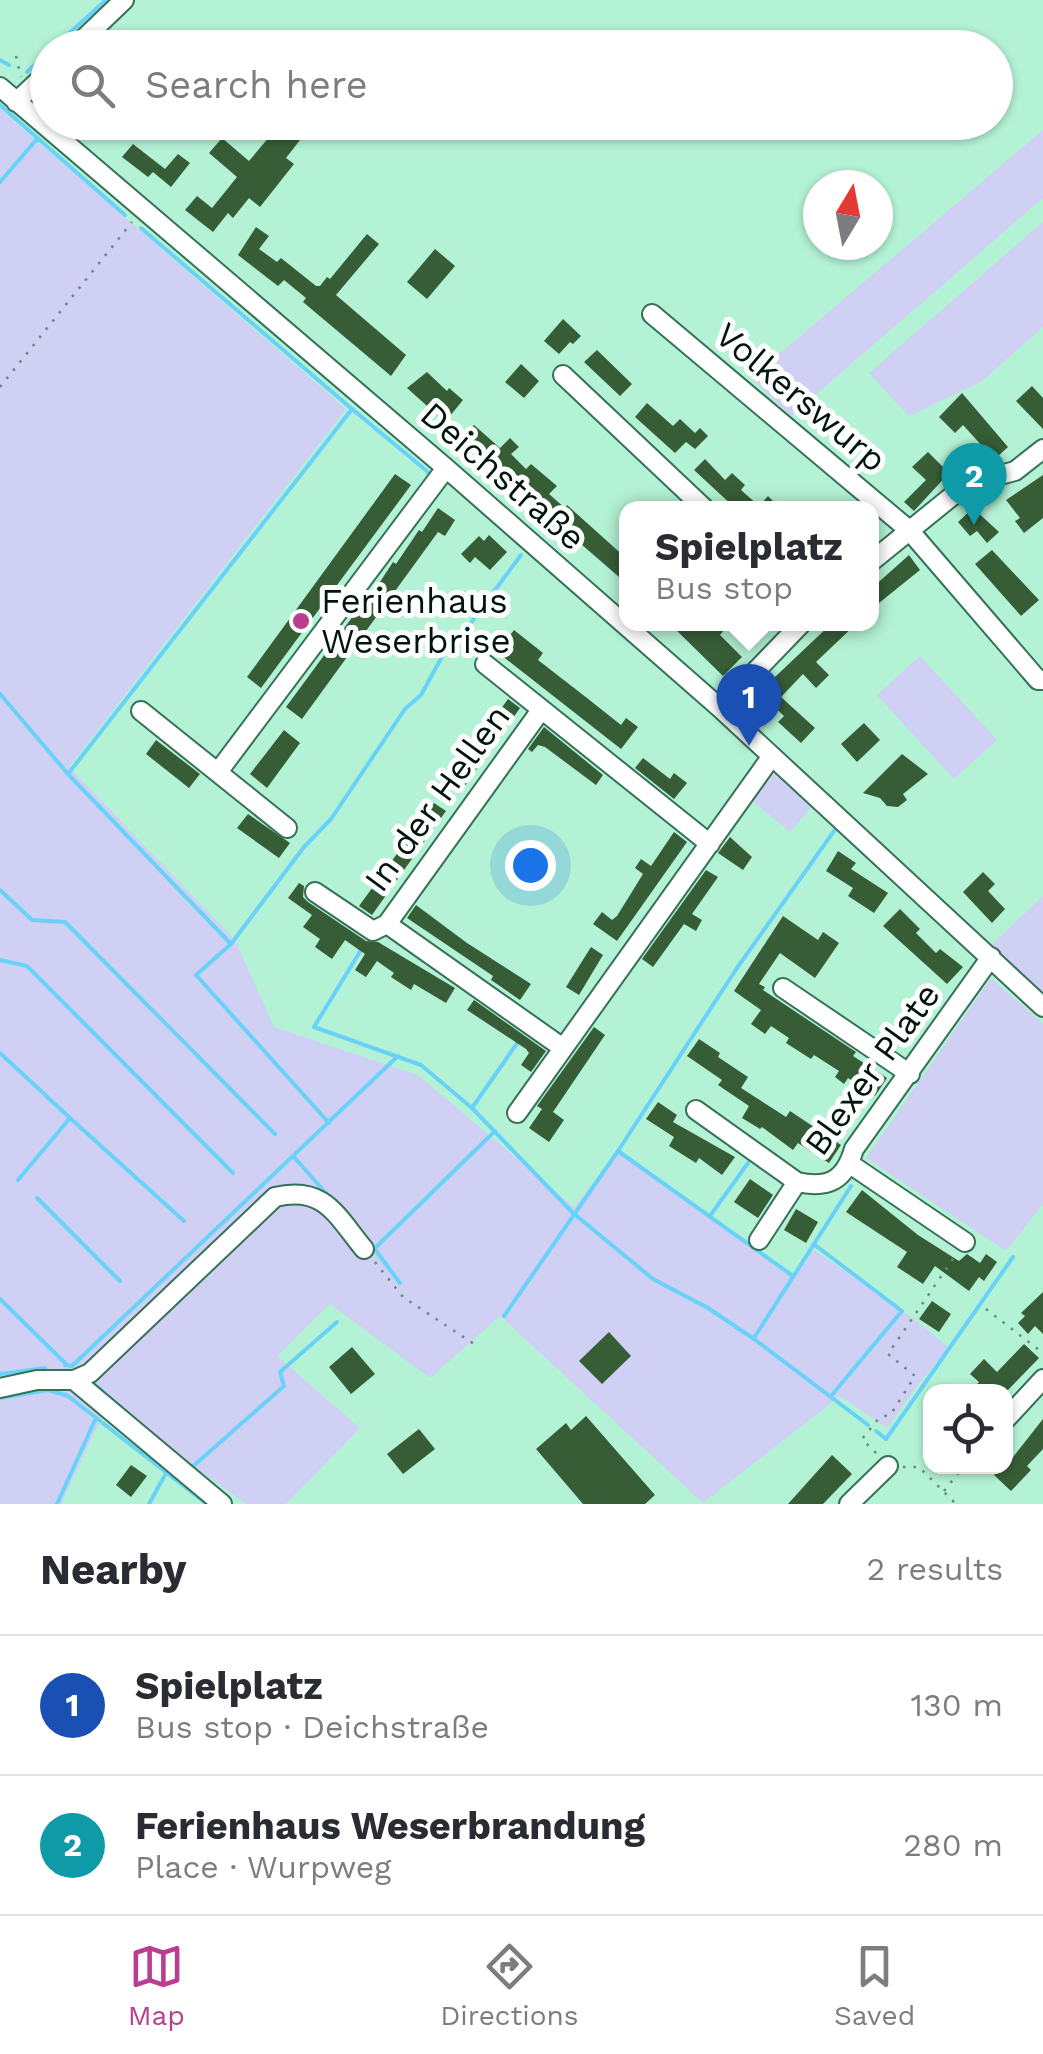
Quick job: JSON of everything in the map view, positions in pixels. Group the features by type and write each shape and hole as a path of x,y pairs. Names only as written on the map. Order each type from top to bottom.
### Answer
{"street":[{"path":"93,30 124,0"},
{"name":"Deichstraße","path":"0,87 30,106"},
{"path":"21,98 30,89"},
{"name":"Deichstraße","path":"67,140 619,620"},
{"name":"Volkerswurp","path":"652,314 874,501"},
{"path":"563,376 697,501"},
{"path":"879,555 967,484 1016,471 1043,448"},
{"path":"218,772 446,468"},
{"name":"Volkerswurp","path":"879,506 908,530 1038,680 1043,680"},
{"name":"Deichstraße","path":"632,631 1043,1007"},
{"path":"720,708 794,631"},
{"name":"In der Hellen","path":"484,664 710,844"},
{"name":"In der Hellen","path":"315,892 373,931 387,924 541,710"},
{"path":"142,712 287,828"},
{"path":"517,1113 772,756"},
{"name":"In der Hellen","path":"387,924 563,1048"},
{"name":"Blexer Plate","path":"759,1240 797,1182 832,1184 850,1164 854,1149 991,958"},
{"path":"783,988 910,1074"},
{"path":"696,1110 797,1182"},
{"path":"850,1164 965,1242"},
{"path":"0,1388 37,1380 74,1380 90,1372 275,1198 305,1193 322,1200 364,1249"},
{"path":"74,1380 222,1504"},
{"path":"1013,1412 1042,1383"},
{"path":"849,1504 888,1466"}],"path":[{"path":"16,56 21,98"},
{"path":"0,387 143,210"},
{"path":"956,1504 919,1467 888,1466 862,1439 879,1418 891,1414 915,1376 888,1354 965,1242"},
{"path":"364,1249 403,1296 477,1346"},
{"path":"986,1309 1043,1353"},
{"path":"944,1491 958,1474"}],"shaded area":[{"path":"0,109 30,135 30,140 36,140 346,409 69,767 235,940 274,1027 418,1075 574,1207 618,1151 792,1276 811,1248 913,1318 949,1348 887,1428 840,1396 703,1503 500,1316 430,1378 330,1304 277,1356 360,1428 286,1504 246,1504 108,1404 61,1504 0,1504"},
{"path":"1043,130 1043,198 791,416 751,378"},
{"path":"1043,222 1043,327 981,382 909,416 869,373"},
{"path":"920,656 997,740 954,779 877,695"},
{"path":"775,772 813,805 790,832 751,800"},
{"path":"1043,896 1043,999 989,947"},
{"path":"991,978 1043,1024 1043,1204 1006,1251 866,1158"}],"building":[{"path":"220,140 249,161 267,140 300,140 286,158 294,164 260,207 249,198 233,218 228,213 213,232 185,210 197,196 212,208 237,177 209,153"},
{"path":"133,144 165,169 178,154 190,163 171,187 153,172 148,177 122,157"},
{"path":"256,227 269,236 259,249 277,262 281,258 316,286 327,277 330,279 367,234 379,244 336,295 406,355 391,376 303,302 306,298 284,280 278,286 238,255"},
{"path":"435,249 455,266 427,299 407,282"},
{"path":"563,319 581,336 559,354 544,341"},
{"path":"597,350 632,384 620,396 584,362"},
{"path":"521,364 539,381 524,398 505,382"},
{"path":"427,372 463,400 445,422 407,388"},
{"path":"1032,386 1043,398 1043,429 1016,401"},
{"path":"962,393 1008,447 987,466 975,456 984,448 963,425 955,433 939,417"},
{"path":"647,403 673,426 680,419 695,433 700,428 708,436 695,449 686,442 675,453 635,417"},
{"path":"474,425 500,448 510,438 519,447 511,454 526,469 531,464 557,486 549,494 619,552 619,577 529,499 478,446 475,449 463,437"},
{"path":"928,452 949,473 914,511 904,502 926,480 912,467"},
{"path":"705,459 725,480 732,473 745,485 741,490 753,501 727,501 694,470"},
{"path":"395,474 411,485 261,688 247,677"},
{"path":"1043,475 1043,518 1024,533 1015,521 1020,518 1006,500"},
{"path":"438,508 455,520 445,536 438,532 302,719 286,707"},
{"path":"973,508 999,532 987,543 977,531 970,536 958,522"},
{"path":"489,535 507,552 490,570 475,557 470,563 461,554 479,536 484,541"},
{"path":"992,550 1039,600 1021,616 975,564"},
{"path":"909,555 920,570 879,603 879,582"},
{"path":"514,630 543,653 538,660 621,725 626,718 638,727 621,749 497,652"},
{"path":"677,631 723,631 720,635 742,657 723,676"},
{"path":"824,631 849,631 816,662 829,675 816,688 803,674 781,697 815,728 801,743 778,722 784,716 759,692"},
{"path":"508,699 520,708 459,794 446,785"},
{"path":"864,723 880,740 857,762 841,744"},
{"path":"544,727 603,775 596,785 545,747 538,745 532,752 528,749"},
{"path":"284,730 300,743 267,788 250,774"},
{"path":"156,740 200,774 189,788 146,754"},
{"path":"902,754 928,774 903,794 907,800 898,807 887,806 880,798 863,793"},
{"path":"643,758 670,779 674,773 687,783 674,799 635,768"},
{"path":"434,803 446,811 372,915 359,906"},
{"path":"248,814 290,843 279,858 237,828"},
{"path":"674,832 687,842 617,941 593,924 602,912 612,920 617,916 643,874 635,868 641,859 651,866"},
{"path":"730,837 752,857 743,870 718,853"},
{"path":"838,851 856,863 851,869 888,893 874,913 848,896 853,888 826,871"},
{"path":"706,870 718,877 692,914 702,920 696,931 684,924 653,967 642,959"},
{"path":"983,872 995,884 988,891 1005,909 992,923 963,892"},
{"path":"299,883 304,886 303,897 308,902 366,941 378,942 455,988 446,1003 414,984 411,990 391,977 394,973 377,961 366,977 355,970 365,954 345,940 332,959 315,947 320,939 303,927 312,915 288,898"},
{"path":"416,905 531,984 520,1000 491,980 493,976 407,918"},
{"path":"900,909 936,953 940,949 963,967 947,984 883,926"},
{"path":"783,916 818,940 823,932 839,943 815,978 780,953 759,984 887,1078 875,1096 848,1078 844,1084 835,1077 839,1071 786,1043 789,1038 771,1026 765,1034 751,1024 761,1010 734,991"},
{"path":"591,947 603,955 579,995 566,987"},
{"path":"474,1000 546,1051 531,1072 521,1065 529,1053 526,1049 467,1010"},
{"path":"594,1027 605,1035 553,1112 564,1120 549,1142 529,1128 542,1109 537,1106"},
{"path":"699,1039 748,1077 741,1088 786,1117 790,1111 841,1145 829,1163 798,1143 793,1150 762,1127 742,1118 749,1106 718,1085 722,1080 687,1056"},
{"path":"658,1102 677,1115 673,1122 735,1157 722,1175 699,1158 696,1163 669,1146 674,1137 646,1119"},
{"path":"750,1179 773,1195 758,1218 734,1202"},
{"path":"862,1190 918,1235 959,1261 967,1254 980,1263 986,1254 997,1262 984,1281 979,1277 969,1291 935,1266 923,1284 897,1267 907,1252 846,1212"},
{"path":"796,1209 818,1222 806,1243 784,1230"},
{"path":"1043,1292 1043,1334 1035,1326 1028,1334 1018,1323 1025,1316 1021,1313"},
{"path":"932,1301 951,1314 939,1332 919,1319"},
{"path":"609,1332 631,1356 602,1384 579,1361"},
{"path":"1024,1344 1039,1358 1013,1385 977,1384 970,1374 984,1359 997,1372"},
{"path":"352,1347 375,1374 351,1394 329,1367"},
{"path":"586,1416 655,1495 645,1504 583,1504 536,1449 566,1423 571,1430"},
{"path":"1043,1419 1043,1449 1027,1466 1031,1470 1011,1491 994,1475 1013,1474 1013,1457"},
{"path":"419,1429 435,1449 403,1474 387,1454"},
{"path":"832,1455 852,1474 823,1504 788,1504"},
{"path":"131,1465 147,1476 131,1497 116,1485"}],"waterway":[{"path":"73,30 106,0"},
{"path":"0,60 9,65"},
{"path":"27,72 30,69"},
{"path":"0,105 30,131"},
{"path":"0,182 36,140"},
{"path":"40,140 125,215"},
{"path":"68,774 352,409 141,228"},
{"path":"352,409 428,472"},
{"path":"329,1123 196,975 231,944 304,847 331,819 405,709 421,695 444,653 459,639 521,555"},
{"path":"0,694 68,774 231,944"},
{"path":"504,1316 737,968 834,831"},
{"path":"0,890 32,920 65,922 275,1134"},
{"path":"361,950 314,1027 421,1065 472,1108 573,1213 653,1279 708,1308 754,1339 868,1425"},
{"path":"0,960 27,966 233,1173"},
{"path":"472,1108 520,1039"},
{"path":"0,1053 70,1118 18,1180"},
{"path":"65,1365 72,1366 398,1056"},
{"path":"70,1118 184,1221"},
{"path":"374,1249 495,1131"},
{"path":"618,1151 793,1276"},
{"path":"294,1157 331,1199"},
{"path":"710,1216 748,1163"},
{"path":"754,1338 851,1186"},
{"path":"37,1198 120,1281"},
{"path":"815,1245 902,1311 831,1396"},
{"path":"373,1247 400,1283"},
{"path":"876,1431 886,1439 1013,1257"},
{"path":"0,1299 66,1364"},
{"path":"191,1468 284,1386 280,1372 337,1322"},
{"path":"0,1374 45,1368"},
{"path":"94,1384 157,1439"},
{"path":"0,1398 48,1390 68,1396 207,1504"},
{"path":"57,1504 96,1418"},
{"path":"149,1504 166,1473"}],"place":[{"name":"Ferienhaus Weserbrandung","path":"974,525"},
{"name":"Ferienhaus Weserbrise","path":"301,621"},
{"name":"Spielplatz","path":"749,746"}]}
